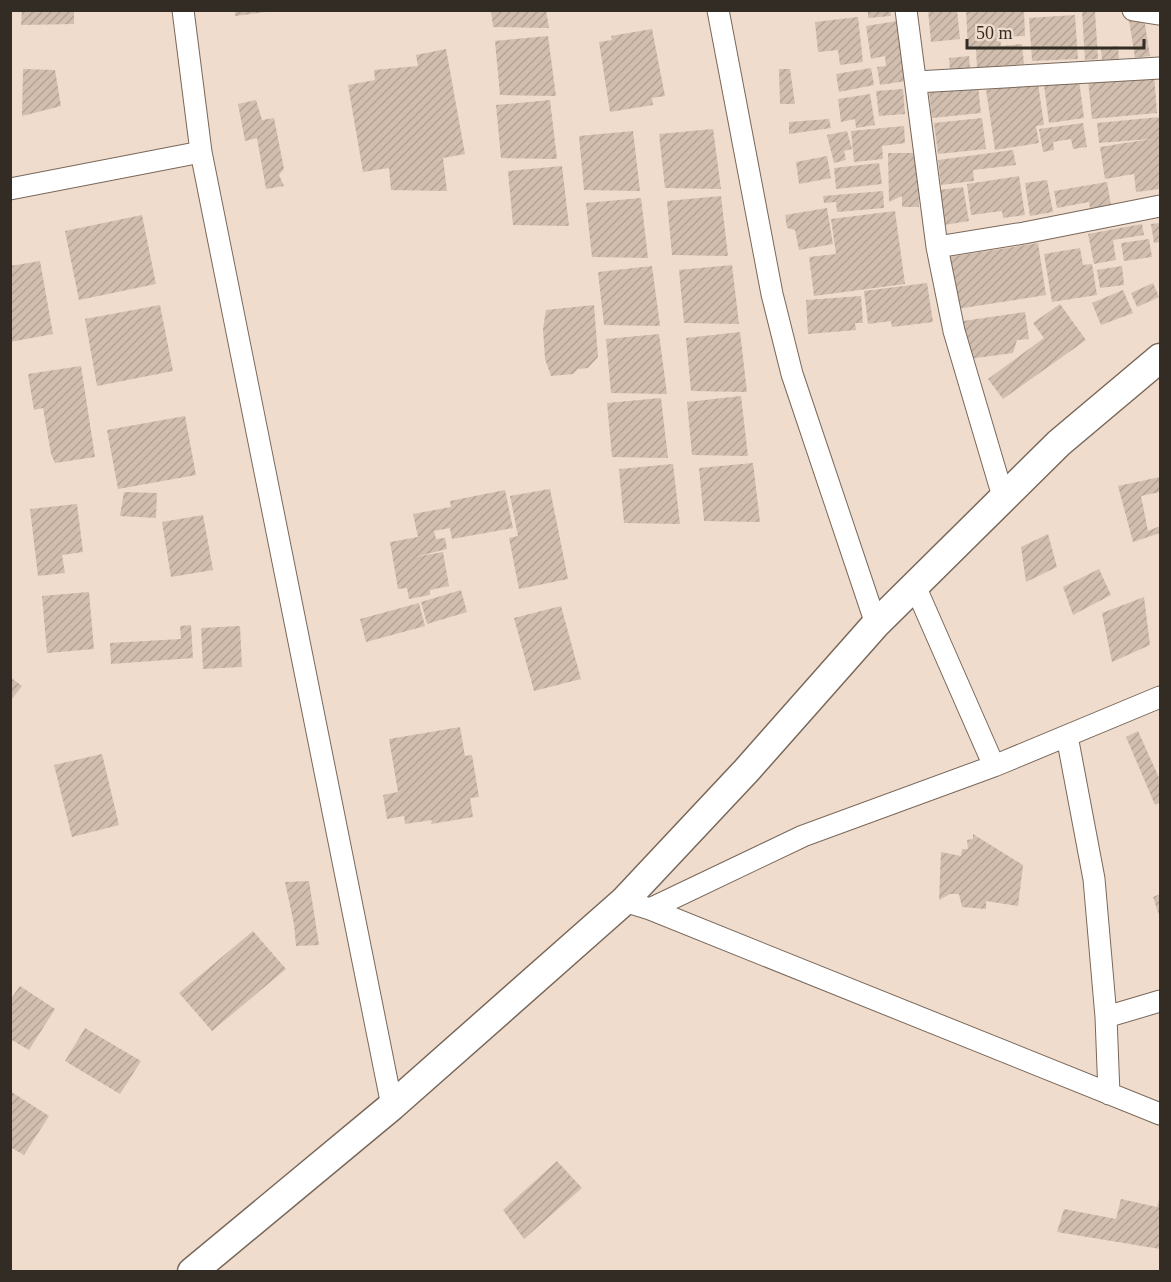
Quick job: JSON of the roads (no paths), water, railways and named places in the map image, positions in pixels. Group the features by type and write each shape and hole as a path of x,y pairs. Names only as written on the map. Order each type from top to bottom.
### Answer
{"street":[{"path":"183,10 201,152 392,1106"},
{"path":"718,10 772,294 792,374 876,624"},
{"path":"906,10 937,247 954,331 1004,500"},
{"path":"1133,10 1158,17"},
{"path":"916,82 1161,68"},
{"path":"10,189 201,152"},
{"path":"937,247 1024,233 1161,206"},
{"path":"192,1272 637,905 746,771 876,624 1004,500 1059,443 1161,358"},
{"path":"915,586 994,766"},
{"path":"637,905 803,836 994,766 1161,697"},
{"path":"1066,736 1094,879 1106,1017 1109,1094"},
{"path":"637,905 1161,1114"},
{"path":"1106,1017 1161,1001"}]}
